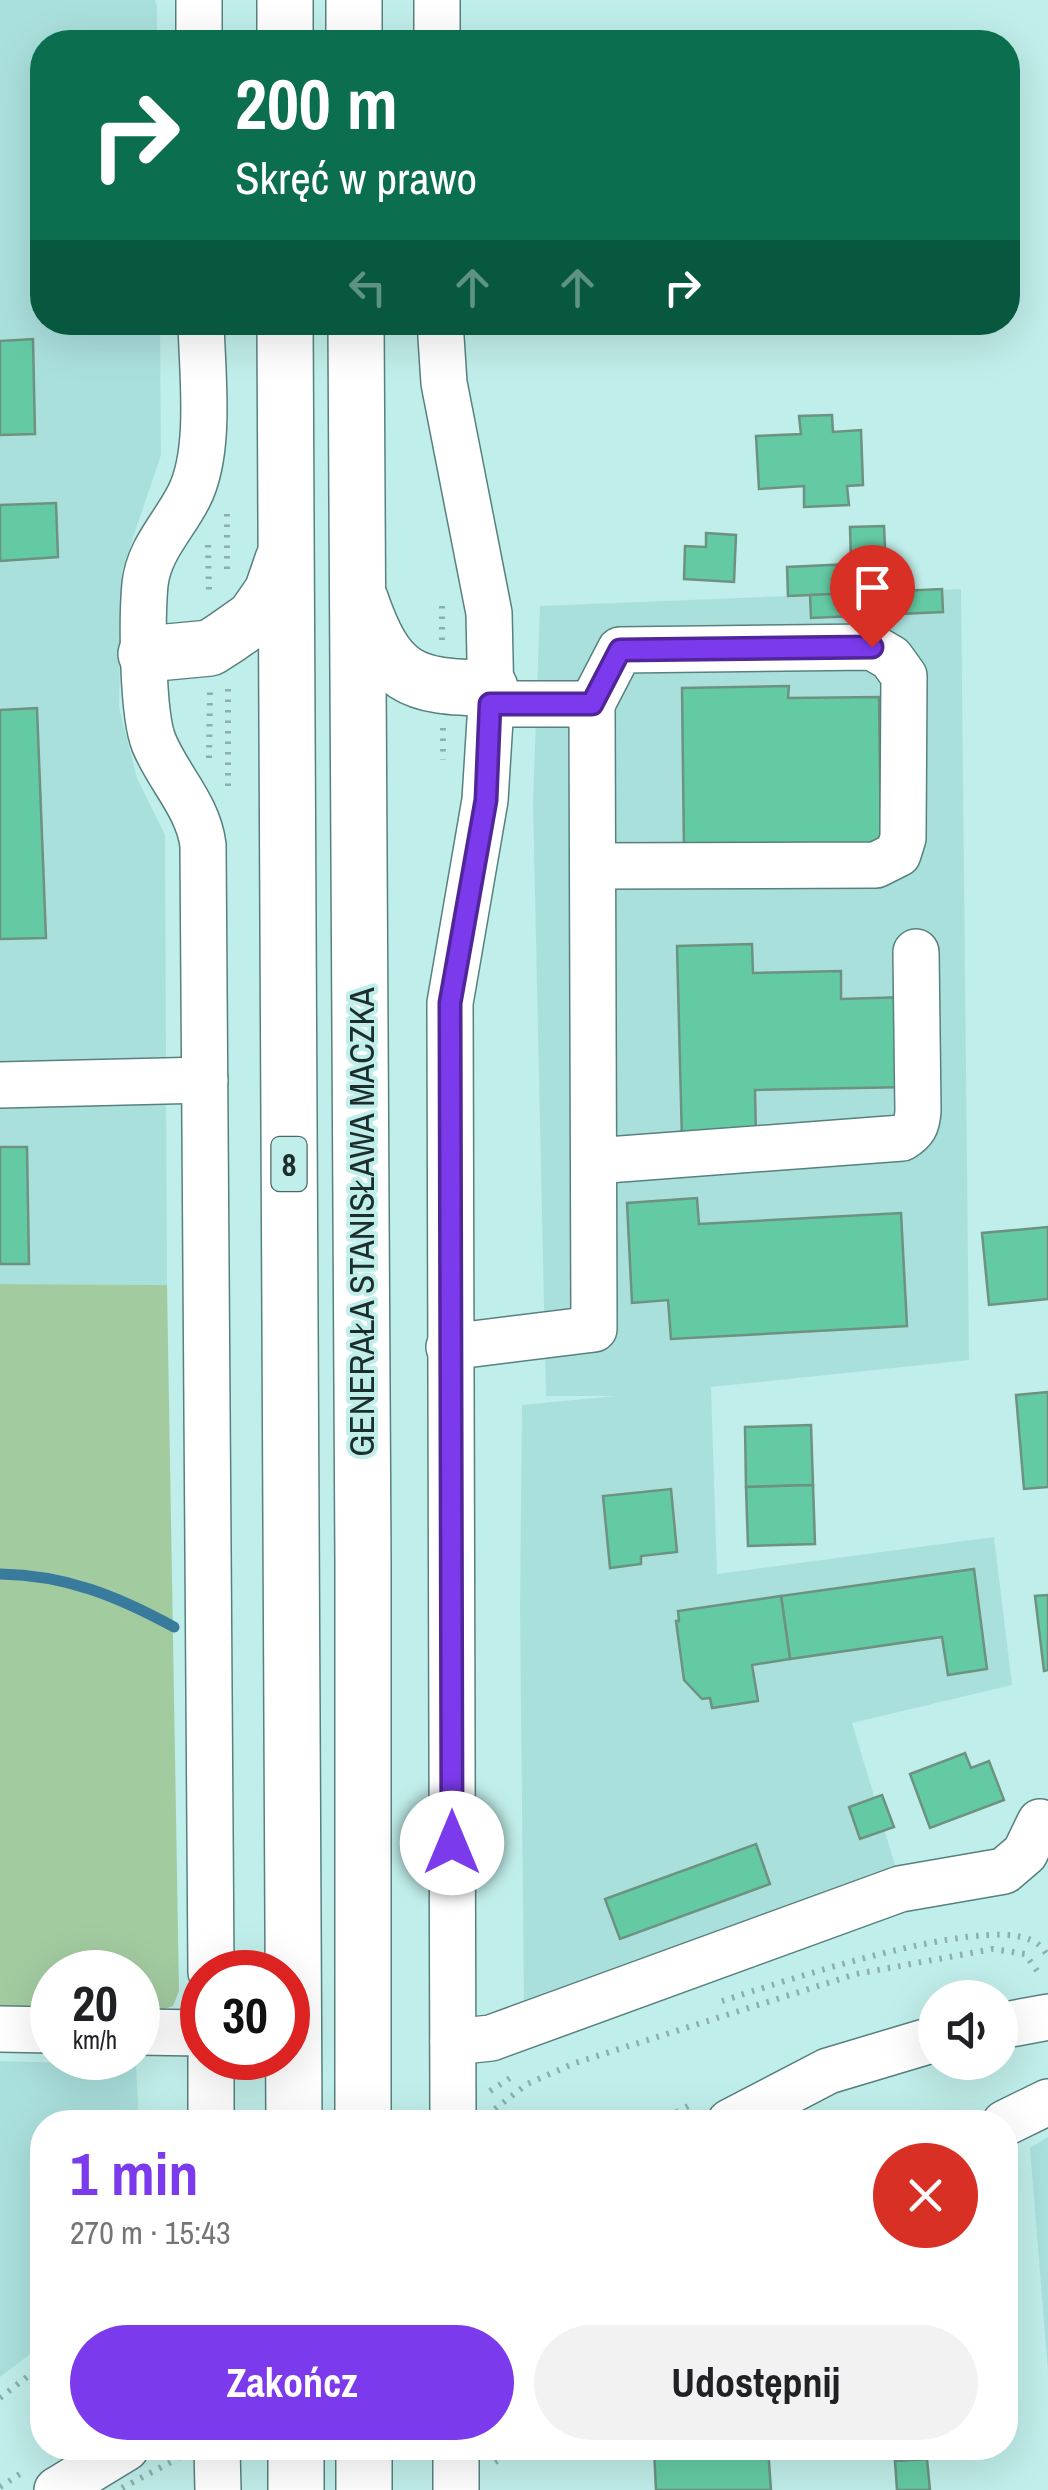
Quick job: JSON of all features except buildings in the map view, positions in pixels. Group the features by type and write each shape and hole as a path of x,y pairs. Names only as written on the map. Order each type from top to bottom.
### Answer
{"highway":[{"path":"285,0 285,30"},
{"path":"354,0 354,30"},
{"name":"GENERAŁA STANISŁAWA MACZKA","path":"286,335 294,2110"},
{"name":"GENERAŁA STANISŁAWA MACZKA","path":"356,335 364,1564 363,2110"},
{"path":"146,654 210,648 254,618 272,592 286,553"},
{"path":"357,591 384,652 408,678 474,693"},
{"path":"210,648 250,675 286,733"},
{"path":"358,765 377,729 409,702 474,693"},
{"path":"296,2460 296,2490"},
{"path":"364,2460 364,2490"}],"street":[{"path":"199,0 199,30"},
{"path":"437,0 437,30"},
{"path":"201,335 199,461 189,497 152,557 145,583 152,738 201,832 211,1950"},
{"path":"441,335 444,384 489,613 474,693 486,800 450,1003 453,2042 472,2110"},
{"path":"449,1347 594,1329 592,704 620,650 872,647 891,658 904,676 903,838 898,854 876,864 593,866"},
{"path":"474,693 592,704"},
{"path":"594,1161 699,1168 902,1138 911,1133 918,1123 916,952"},
{"path":"0,1084 206,1080"},
{"path":"453,2042 491,2038 900,1889 1004,1871 1025,1854 1040,1822"},
{"path":"1018,2023 1048,2017"},
{"path":"0,2030 30,2030"},
{"path":"753,2110 828,2071 918,2044"},
{"path":"210,2110 211,2080"},
{"path":"1018,2117 1048,2102"},
{"path":"217,2460 218,2490"},
{"path":"58,2490 118,2465"}],"path":[{"path":"720,2002 850,1962 964,1940 1002,1935 1029,1939 1048,1956"},
{"path":"477,2110 575,2063 856,1974 993,1950 1026,1954 1038,1972 1044,1971"},
{"path":"476,2110 528,2068"},
{"path":"0,2398 30,2374"}],"shaded area":[{"path":"0,0 155,0 157,30 30,30 30,335 160,335 161,455 122,570 119,707 137,778 165,835 167,1285 0,1284"},
{"path":"961,589 969,1360 711,1387 717,1574 994,1537 1012,1685 852,1723 895,1865 524,2000 522,1405 615,1396 546,1396 533,803 540,606"},
{"path":"0,2061 30,2062 30,2080 137,2080 138,2110 30,2110 30,2354 0,2377"},
{"path":"1048,2137 1048,2371 1030,2148"}],"green space":[{"path":"0,1284 167,1285 179,1991 173,2006 160,2011 160,1950 30,1950 30,2009 0,2008"}],"waterway":[{"path":"0,1574 47,1578 90,1589 174,1627"}],"route":[{"path":"452,1843 448,1049 454,964 486,800 490,704 592,704 620,650 872,647"}]}
